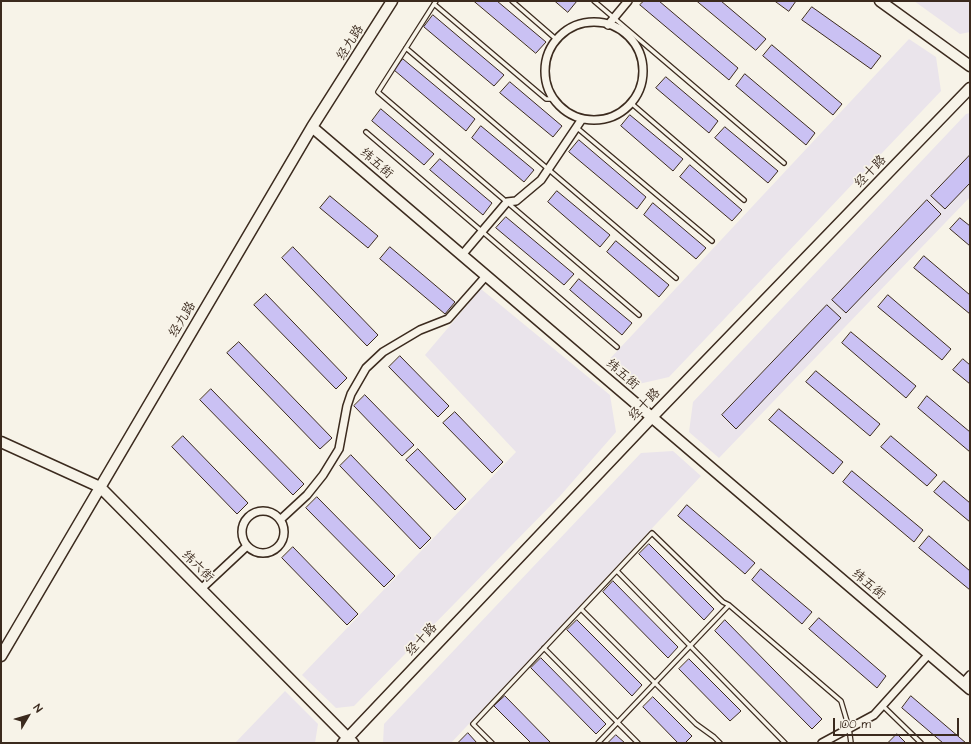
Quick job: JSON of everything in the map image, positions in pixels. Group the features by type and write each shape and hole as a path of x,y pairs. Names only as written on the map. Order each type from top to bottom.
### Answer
{"street":[{"name":"经九路","path":"1,656 312,127 392,1"},
{"path":"608,25 613,17 628,1"},
{"path":"880,1 970,66"},
{"path":"595,23 608,25 626,34 634,44 640,56 643,69 642,83 637,95 619,114 606,119 582,119 568,112 554,99 548,87 546,67 549,54 557,40 570,29 582,24 595,23"},
{"name":"经十路","path":"348,741 652,417 970,88"},
{"path":"462,255 507,202 516,201 541,180 582,119"},
{"name":"纬五街","path":"312,127 929,654 968,682"},
{"path":"280,520 307,495 323,475 339,449 347,406 351,394 366,368 383,352 420,330 448,319 486,276"},
{"name":"纬六街","path":"1,442 100,487 348,741"},
{"path":"265,511 274,514 280,520 284,529 284,534 281,542 275,549 267,553 258,553 247,546 242,533 243,524 248,516 256,512 265,511"},
{"path":"201,589 247,546"},
{"path":"822,743 874,715 929,654"}],"lane":[{"path":"512,1 557,40"},
{"path":"594,1 784,163"},
{"path":"554,99 546,99 435,2 378,92 640,315"},
{"path":"406,48 676,278"},
{"path":"631,103 744,200"},
{"path":"576,127 712,241"},
{"path":"366,132 617,347"},
{"path":"492,743 473,724 652,533 723,602 729,605 840,701 849,728 851,743"},
{"path":"617,571 786,743"},
{"path":"598,743 729,605"},
{"path":"581,609 696,724 720,743"},
{"path":"544,648 638,743"},
{"path":"883,705 921,743"}],"shaded area":[{"path":"914,1 970,1 970,32 960,34"},
{"path":"909,39 936,57 941,91 669,377 630,386 605,364"},
{"path":"970,113 970,197 719,458 689,432 693,402 966,114"},
{"path":"481,289 610,395 616,432 560,496 354,706 336,708 302,675 516,452 425,355"},
{"path":"673,451 701,476 451,743 383,743 384,724 641,453"},
{"path":"285,691 318,724 315,743 235,743"}],"building":[{"path":"474,1 497,1 546,42 536,53"},
{"path":"555,1 577,1 568,12"},
{"path":"644,1 659,1 738,68 729,80 640,5"},
{"path":"697,1 721,1 766,39 756,50"},
{"path":"775,1 796,1 789,11"},
{"path":"812,7 881,56 871,69 802,20"},
{"path":"433,15 504,75 494,86 424,27"},
{"path":"772,45 842,104 833,115 763,56"},
{"path":"403,59 475,119 466,131 394,70"},
{"path":"745,74 815,133 806,145 736,86"},
{"path":"666,77 718,121 709,133 656,88"},
{"path":"510,82 562,126 553,137 500,93"},
{"path":"381,109 434,154 424,165 372,121"},
{"path":"630,115 683,159 673,171 621,126"},
{"path":"481,126 534,170 524,182 472,138"},
{"path":"725,127 778,171 768,183 715,138"},
{"path":"579,140 646,197 637,209 569,152"},
{"path":"970,155 970,183 945,209 931,196"},
{"path":"440,159 492,203 483,215 430,170"},
{"path":"690,165 742,210 732,221 680,177"},
{"path":"557,191 610,235 600,247 548,202"},
{"path":"330,196 378,236 368,248 320,208"},
{"path":"927,200 941,214 846,313 832,300"},
{"path":"653,203 706,248 696,259 644,215"},
{"path":"506,217 574,274 564,285 496,228"},
{"path":"960,218 970,226 970,246 950,229"},
{"path":"616,241 669,285 659,297 607,252"},
{"path":"293,247 378,335 367,346 282,258"},
{"path":"390,247 455,302 445,314 380,259"},
{"path":"924,256 970,295 970,314 914,268"},
{"path":"579,279 632,323 622,335 570,290"},
{"path":"266,294 347,378 336,389 254,305"},
{"path":"888,295 951,349 942,360 878,307"},
{"path":"827,305 841,318 736,429 722,415"},
{"path":"851,332 916,386 906,398 842,343"},
{"path":"239,342 332,438 320,449 227,353"},
{"path":"400,356 449,406 438,417 389,367"},
{"path":"963,359 970,365 970,384 953,370"},
{"path":"816,371 880,424 870,436 806,382"},
{"path":"211,389 304,484 293,495 200,400"},
{"path":"365,395 414,445 402,456 354,406"},
{"path":"927,396 970,432 970,452 918,408"},
{"path":"779,409 843,462 833,474 769,420"},
{"path":"455,412 503,462 492,473 443,423"},
{"path":"183,436 248,503 237,514 172,447"},
{"path":"891,436 937,475 927,486 881,447"},
{"path":"418,449 466,499 455,510 406,460"},
{"path":"351,455 431,538 420,549 340,466"},
{"path":"852,471 923,530 914,542 843,482"},
{"path":"944,481 970,503 970,522 934,492"},
{"path":"317,497 395,576 384,587 306,508"},
{"path":"687,505 755,563 745,574 678,516"},
{"path":"929,536 970,571 970,590 919,548"},
{"path":"649,544 714,609 704,620 639,554"},
{"path":"293,547 358,614 347,625 282,558"},
{"path":"761,569 812,612 802,624 752,580"},
{"path":"613,581 678,647 668,658 603,592"},
{"path":"819,618 886,676 877,688 809,629"},
{"path":"577,620 642,685 632,696 567,630"},
{"path":"725,620 822,719 812,729 715,631"},
{"path":"541,658 606,724 596,734 531,668"},
{"path":"689,659 741,711 730,721 679,669"},
{"path":"505,696 551,743 531,743 494,706"},
{"path":"911,696 966,743 943,743 902,708"},
{"path":"653,697 692,736 685,743 678,743 643,707"},
{"path":"468,733 477,743 458,743"},
{"path":"897,734 906,743 888,743"},
{"path":"616,735 625,743 608,743"}]}
